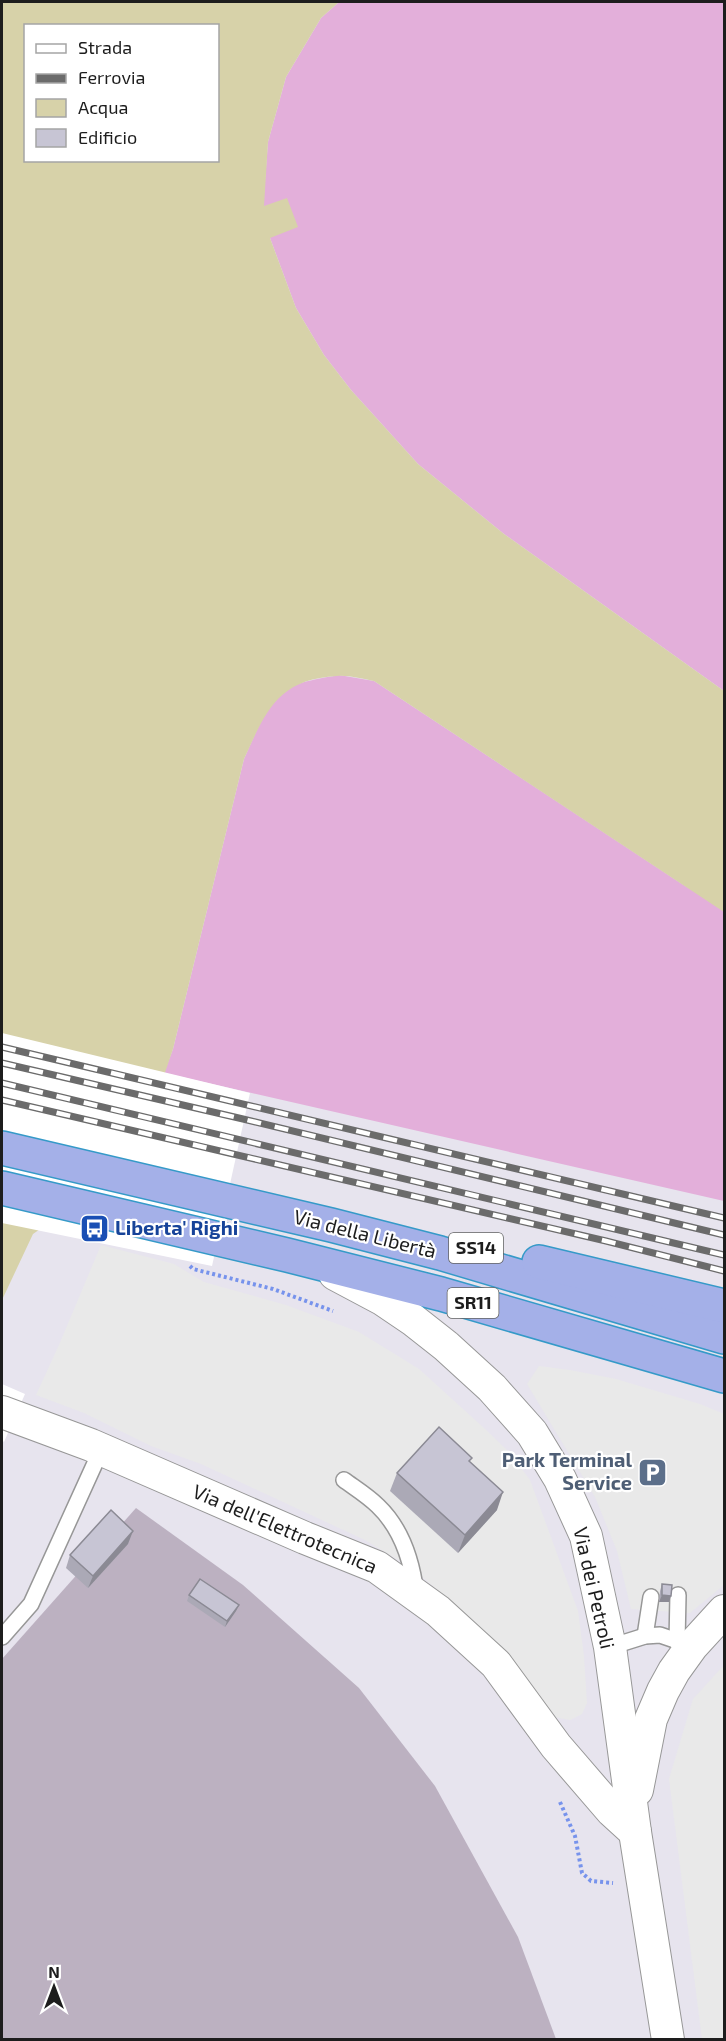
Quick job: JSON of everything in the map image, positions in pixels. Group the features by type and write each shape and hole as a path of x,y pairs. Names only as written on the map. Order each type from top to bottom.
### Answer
{"highway":[{"name":"Via della Libertà","path":"2,1148 440,1253 724,1337"},
{"name":"Via della Libertà","path":"2,1188 441,1294 724,1376"},
{"name":"SS14","path":"225,1200 366,1226 558,1266 724,1306"}],"street":[{"name":"Via dei Petroli","path":"287,1255 350,1280 413,1320 446,1346 492,1388 532,1433 560,1479 586,1536 610,1647 613,1682 668,2040"},
{"name":"Via dell'Elettrotecnica","path":"8,1414 101,1450 305,1539 377,1567 438,1611 496,1664 556,1746 612,1811 634,1821"},
{"name":"Via dei Petroli","path":"634,1821 651,1719 685,1644 724,1611"},
{"path":"613,1682 647,1692 663,1691"}],"lane":[{"path":"2,1637 30,1604 101,1450"},
{"path":"344,1480 377,1505 397,1529 413,1569 416,1594"},
{"path":"610,1647 645,1636 660,1635 685,1644 678,1595"},
{"path":"645,1636 651,1597"}],"path":[{"path":"186,1263 193,1269 273,1288 338,1313"},
{"path":"558,1797 575,1836 582,1873 591,1881 618,1883 643,1880"}],"shaded area":[{"path":"339,2 724,2 724,691 504,534 418,464 351,390 324,355 296,308 270,238 263,206 268,142 286,77 321,18"},
{"path":"339,675 374,681 682,884 724,909 724,1201 164,1073 173,1049 244,759 256,731 271,705 285,691 303,682"},
{"path":"101,1245 174,1264 204,1282 286,1305 359,1332 419,1369 509,1452 530,1480 578,1611 587,1703 582,1714 570,1720 554,1717 533,1689 472,1620 413,1569 365,1540 201,1464 151,1446 84,1413 36,1395"},
{"name":"Park Terminal Service","path":"539,1366 616,1379 700,1404 724,1414 724,1585 690,1613 631,1609 617,1551 595,1497 527,1384"},
{"path":"136,1508 243,1585 359,1688 435,1786 518,1937 556,2039 2,2040 2,1659"},
{"path":"724,1665 724,2039 702,2039 669,1779 693,1699"}],"water":[{"path":"2,2 339,2 321,18 286,77 268,142 264,206 287,198 298,227 270,238 296,308 324,355 351,390 418,464 504,534 724,691 724,912 374,681 337,676 317,678 301,683 287,691 268,712 244,759 173,1049 134,1164 33,1234 2,1300"}],"pier":[{"path":"2,1033 250,1093 212,1266 2,1223"},
{"path":"2,1384 25,1394 4,1442 2,1440"}],"building":[{"path":"439,1427 472,1458 469,1461 503,1492 465,1535 397,1473"},
{"path":"111,1510 133,1531 93,1576 70,1555"},
{"path":"200,1579 239,1605 227,1621 189,1595"},
{"path":"662,1584 672,1585 671,1596 662,1595"}],"railway":[{"path":"2,1047 724,1218"},
{"path":"2,1063 724,1235"},
{"path":"2,1083 724,1255"},
{"path":"2,1100 606,1241 724,1271"}],"place":[{"name":"Liberta' Righi","path":"94,1228"},
{"name":"Park Terminal Service","path":"653,1472"}]}
